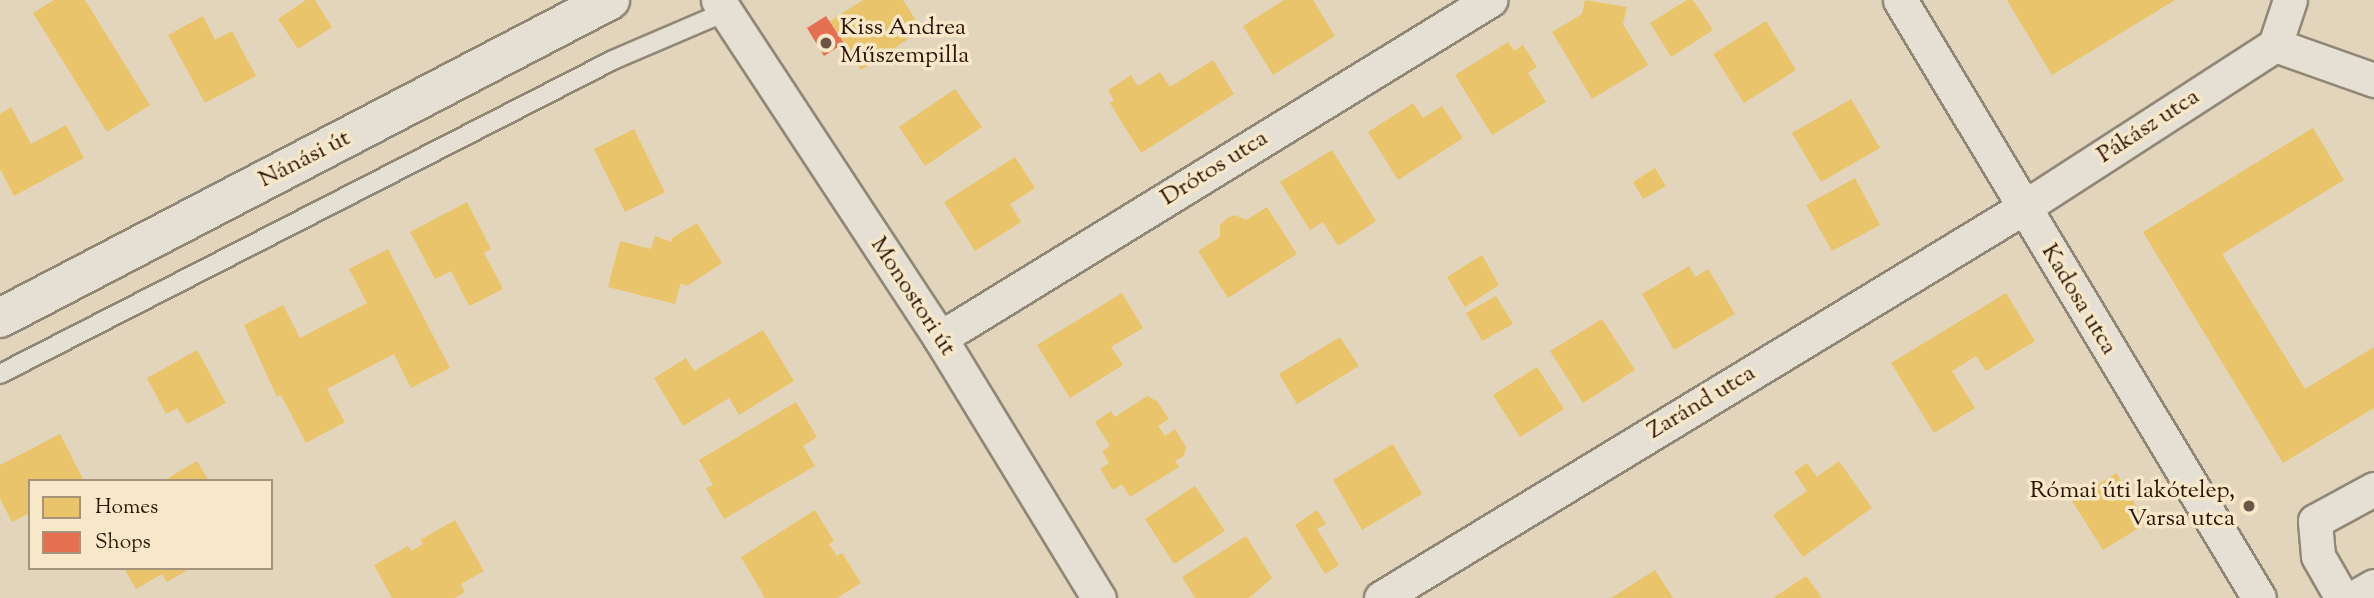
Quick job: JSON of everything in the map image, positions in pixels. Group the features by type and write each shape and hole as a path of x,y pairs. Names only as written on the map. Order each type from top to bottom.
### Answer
{"street":[{"name":"Nánási út","path":"0,318 610,0"},
{"name":"Drótos utca","path":"940,338 1490,0"},
{"name":"Kadosa utca","path":"1900,0 2259,598"},
{"path":"2290,0 2275,45 2374,80"},
{"name":"Monostori út","path":"722,6 940,338 1099,598"},
{"name":"Pákász utca","path":"2023,208 2275,45"},
{"name":"Zaránd utca","path":"1381,598 2023,208"},
{"path":"2342,598 2318,556 2315,521 2374,489"},
{"path":"2353,598 2374,586"}],"lane":[{"path":"0,374 722,6"}],"building: Homes":[{"path":"54,0 85,0 150,105 107,132 33,13"},
{"path":"306,0 315,0 332,27 298,49 278,19"},
{"path":"863,0 903,0 922,30 861,70 830,21"},
{"path":"1284,0 1313,0 1335,36 1273,75 1243,26"},
{"path":"1585,0 1627,7 1623,24 1648,65 1592,99 1552,32 1582,14"},
{"path":"1687,0 1693,0 1713,30 1671,57 1650,23"},
{"path":"2007,0 2175,0 2052,75"},
{"path":"203,16 215,40 232,31 256,76 205,103 168,35"},
{"path":"1766,21 1796,70 1744,103 1713,54"},
{"path":"1508,42 1514,51 1523,45 1537,67 1528,73 1546,102 1492,135 1455,75"},
{"path":"1213,60 1234,94 1141,153 1110,103 1114,100 1108,90 1131,75 1138,86 1160,72 1170,87"},
{"path":"955,89 982,127 925,166 899,127"},
{"path":"1851,99 1880,148 1821,182 1792,133"},
{"path":"1413,103 1423,118 1442,106 1463,138 1398,180 1368,132"},
{"path":"11,107 31,144 66,125 84,158 14,196 0,169 0,114"},
{"path":"2313,128 2344,180 2222,254 2305,389 2374,347 2374,408 2283,463 2143,232"},
{"path":"634,129 665,192 625,212 594,149"},
{"path":"1332,150 1376,221 1338,246 1323,222 1310,230 1280,182"},
{"path":"1015,157 1035,188 1010,204 1021,222 975,251 944,202"},
{"path":"1655,168 1666,186 1643,199 1633,182"},
{"path":"1855,178 1880,225 1832,251 1806,205"},
{"path":"467,202 491,249 484,253 503,289 469,306 451,271 435,279 410,232"},
{"path":"1267,207 1297,254 1228,298 1198,251 1220,237 1220,225 1227,218 1235,215 1246,220"},
{"path":"697,223 722,263 687,286 681,283 675,304 608,287 620,241 651,249 655,236 672,242 672,238"},
{"path":"388,249 450,368 411,388 394,354 327,389 345,422 306,443 281,395 277,397 244,325 283,305 300,338 367,303 349,269"},
{"path":"1482,255 1499,285 1465,307 1447,277"},
{"path":"1689,266 1695,277 1708,269 1735,314 1674,350 1642,294"},
{"path":"1122,293 1143,328 1111,347 1123,365 1070,398 1037,345"},
{"path":"2006,293 2035,341 1986,371 1976,356 1952,371 1975,408 1934,433 1891,363"},
{"path":"1496,296 1513,324 1482,341 1466,313"},
{"path":"1602,319 1635,370 1583,403 1550,351"},
{"path":"763,330 794,381 739,415 729,398 683,426 654,378 686,358 694,371"},
{"path":"1340,337 1359,366 1297,404 1279,374"},
{"path":"197,350 226,403 187,424 177,408 166,414 147,378"},
{"path":"1537,367 1564,409 1520,437 1493,395"},
{"path":"1147,396 1157,401 1169,419 1158,426 1165,436 1175,429 1186,447 1184,456 1175,461 1179,467 1130,497 1122,484 1113,490 1100,469 1109,463 1102,451 1110,446 1095,422 1111,411 1115,417"},
{"path":"796,402 817,437 803,446 815,466 724,519 706,488 713,485 699,460"},
{"path":"60,434 83,479 28,479 28,514 12,522 0,499 0,465"},
{"path":"1393,444 1422,494 1362,530 1333,480"},
{"path":"197,461 208,479 166,479"},
{"path":"1839,461 1872,508 1803,557 1773,515 1807,491 1794,472 1807,463 1817,477"},
{"path":"2116,473 2147,523 2103,550 2072,501"},
{"path":"1195,486 1225,531 1174,564 1145,519"},
{"path":"815,510 834,541 829,544 837,556 842,553 861,583 837,598 765,598 741,557"},
{"path":"1317,510 1326,524 1317,529 1339,565 1325,574 1295,525"},
{"path":"455,520 484,571 461,584 465,592 455,598 392,598 374,565 408,546 411,551 423,544 420,540"},
{"path":"1246,536 1272,578 1249,598 1195,598 1182,577"},
{"path":"125,570 186,570 167,582 162,574 136,589"},
{"path":"1655,570 1673,598 1611,598"},
{"path":"1806,576 1822,598 1773,598"}],"building: Shops":[{"path":"826,16 844,43 824,56 807,28"}],"place":[{"name":"Kiss Andrea Műszempilla","path":"826,43"},
{"name":"Római úti lakótelep, Varsa utca","path":"2249,506"}]}
